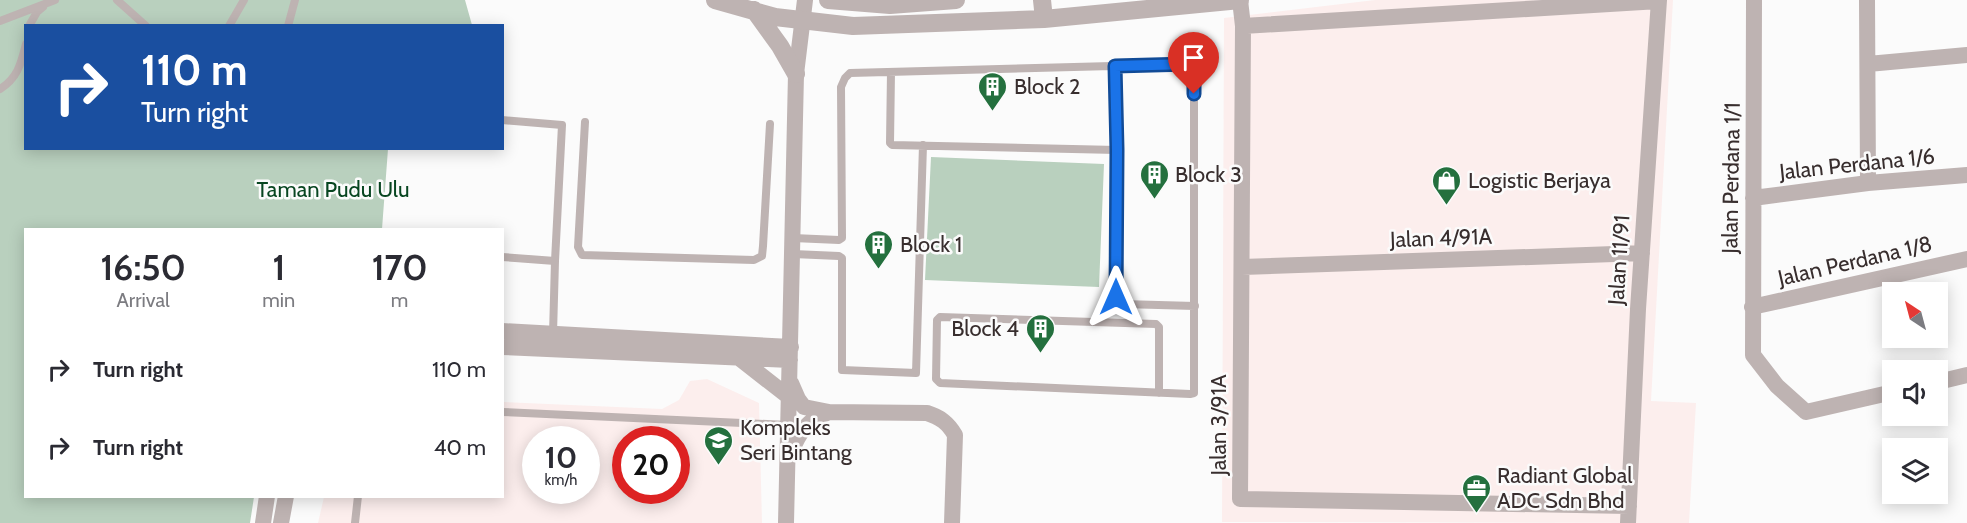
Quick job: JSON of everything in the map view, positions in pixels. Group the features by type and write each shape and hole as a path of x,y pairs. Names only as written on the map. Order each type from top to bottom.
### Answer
{"street":[{"path":"716,0 774,17 853,26 1044,19 1074,8 1240,0"},
{"path":"786,523 796,74 805,0"},
{"path":"828,0 890,5 956,0"},
{"path":"1042,0 1044,19"},
{"name":"Jalan 3/91A","path":"1240,0 1243,26 1240,499 1628,515"},
{"path":"1867,0 1868,183"},
{"path":"1243,26 1659,1"},
{"name":"Jalan 11/91","path":"1628,515 1659,1"},
{"name":"Jalan Perdana 1/1","path":"1754,1 1753,355 1777,386 1806,412 1882,395"},
{"path":"754,10 780,46 796,74"},
{"path":"1868,64 1967,55"},
{"name":"Jalan Perdana 1/6","path":"1753,198 1868,183 1967,175"},
{"name":"Jalan 4/91A","path":"1242,267 1642,253"},
{"name":"Jalan Perdana 1/8","path":"1752,307 1967,259"},
{"path":"504,331 739,352 791,328"},
{"path":"504,347 790,354"},
{"path":"739,352 789,397"},
{"path":"1948,380 1967,375"},
{"path":"789,379 804,407 829,412 927,413 938,417 949,426 955,435 952,523"},
{"path":"788,457 804,426 815,417 829,412"},
{"path":"263,523 267,498"},
{"path":"281,523 286,498"}],"lane":[{"path":"0,21 54,0"},
{"path":"30,24 37,12 54,0"},
{"path":"117,0 144,24"},
{"path":"231,24 244,0"},
{"path":"289,24 295,0"},
{"path":"0,89 8,84 21,67 24,53"},
{"path":"793,246 841,239 841,87 850,73 1189,64 1194,70 1195,391 1190,394 1159,393 940,383 936,379 937,320 940,317 1156,324 1159,327 1159,393"},
{"path":"1115,66 1117,301 1122,304 1195,306"},
{"path":"891,72 890,143 892,145 1117,150"},
{"path":"504,120 562,125 553,334"},
{"path":"585,122 578,247 582,255 754,260 762,256 770,124"},
{"path":"793,246 842,258 842,370 916,373 923,145"},
{"path":"504,256 555,261"},
{"path":"504,412 788,425"},
{"path":"355,523 358,498"}],"shaded area":[{"path":"1375,0 1673,0 1651,401 1696,403 1689,523 1222,522 1224,18"},
{"name":"Kompleks Seri Bintang","path":"707,379 759,403 762,523 318,523 324,498 504,498 504,402 662,409 679,400 690,381"}],"green space":[{"name":"Taman Pudu Ulu","path":"0,0 465,0 472,24 24,24 24,150 388,150 382,228 24,228 24,498 254,498 250,523 0,523"},
{"path":"931,157 1104,164 1099,287 925,280"}],"place":[{"name":"Block 2","path":"993,112"},
{"name":"Block 3","path":"1154,200"},
{"name":"Logistic Berjaya","path":"1447,206"},
{"name":"Block 1","path":"879,270"},
{"name":"Block 4","path":"1040,354"},
{"name":"Kompleks Seri Bintang","path":"719,466"},
{"name":"Radiant Global ADC Sdn Bhd","path":"1476,514"}],"route":[{"path":"1116,297 1115,66 1189,64 1194,70 1194,94"}]}
